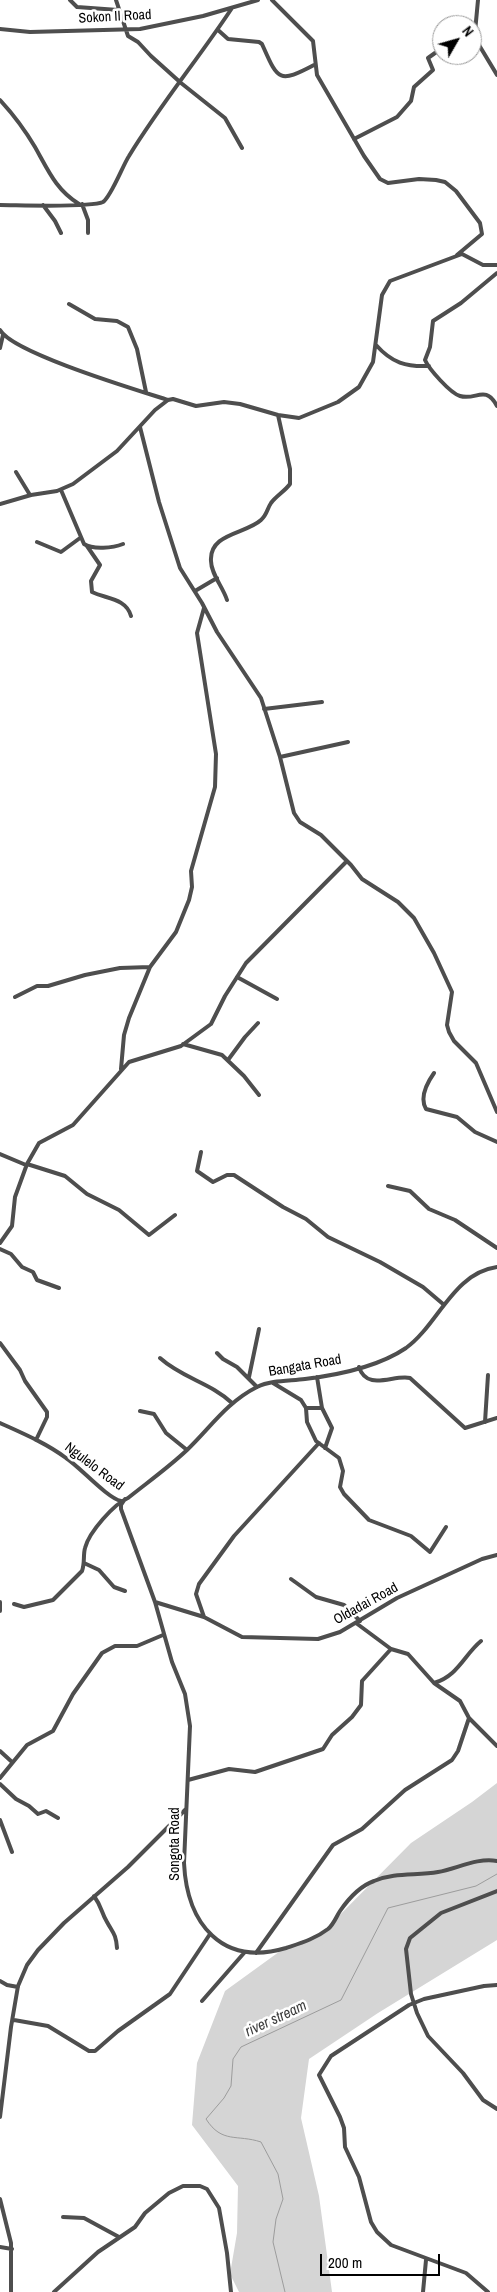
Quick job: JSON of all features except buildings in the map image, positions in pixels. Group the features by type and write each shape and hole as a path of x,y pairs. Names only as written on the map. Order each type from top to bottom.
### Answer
{"street":[{"path":"70,0 77,7 118,10"},
{"path":"116,0 124,29 128,36 138,42 180,83 225,118 242,148"},
{"name":"Sokon II Road","path":"0,29 24,32 158,26 258,0"},
{"path":"272,0 313,41 316,75 375,173 384,182 436,180 449,185 456,191 480,223 483,232 456,256"},
{"path":"476,15 478,0"},
{"path":"0,204 81,204 98,203 106,199 130,154 232,8"},
{"path":"218,30 228,39 262,44 274,69 284,77 289,78 314,65"},
{"path":"482,50 497,75"},
{"path":"354,139 397,117 411,102 414,87 433,70 428,58 432,55"},
{"path":"0,100 30,139 53,180 64,194 81,204 88,220 88,233"},
{"path":"43,205 61,233"},
{"path":"0,504 30,495 61,490 73,484 104,462 160,405 168,400 173,399 196,406 224,402 240,404 278,415 299,418 338,402 354,391 368,371 376,345 382,295 390,281 456,256 465,255 483,265 497,265"},
{"path":"497,273 461,303 433,321 430,347 425,360 446,386 459,396 485,394 493,399 497,406"},
{"path":"69,304 95,318 117,321 128,327 137,350 146,392"},
{"path":"0,330 3,335 36,354 116,384 168,400"},
{"path":"0,348 3,335"},
{"path":"376,345 385,355 397,363 415,367 429,366"},
{"path":"227,600 211,563 211,556 216,544 227,536 251,527 261,520 272,502 290,484 290,469 278,415"},
{"path":"140,427 174,553 180,568 217,632 256,689 280,757 290,804 296,818 319,833 347,861 362,880 398,902 419,925 452,992 447,1024 449,1032 454,1041 476,1063 497,1112"},
{"path":"16,472 30,495"},
{"path":"61,490 80,538 100,565 91,580 92,592 111,598 126,606 131,616"},
{"path":"37,542 61,552 80,538"},
{"path":"87,546 110,547 123,544"},
{"path":"195,591 216,578"},
{"path":"121,1069 124,1035 150,967 182,920 192,887 190,871 215,788 216,754 197,633 204,608"},
{"path":"264,709 322,702"},
{"path":"280,757 348,742"},
{"path":"0,1242 13,1223 14,1200 26,1164 39,1143 73,1124 110,1084 121,1069 133,1060 183,1044 213,1022 237,977 249,961 347,861"},
{"path":"15,997 37,986 48,986 86,975 120,968 150,967"},
{"path":"237,977 277,999"},
{"path":"228,1060 245,1037 258,1024"},
{"path":"183,1044 217,1054 228,1060 259,1095"},
{"path":"434,1073 426,1085 423,1101 426,1109 457,1117 475,1132 497,1142"},
{"path":"201,1152 197,1171 209,1180 214,1181 227,1174 234,1174 283,1207 306,1219 328,1237 380,1262 423,1287 443,1304"},
{"path":"0,1154 65,1176 86,1194 119,1210 149,1235 175,1215"},
{"path":"388,1186 410,1191 429,1209 456,1220 497,1248"},
{"path":"0,1249 11,1254 22,1267 33,1272 37,1280 59,1288"},
{"name":"Bangata Road","path":"84,1563 85,1548 91,1534 123,1500 187,1450 215,1418 232,1403 257,1387 317,1377 382,1361 407,1347 443,1304 468,1281 487,1269 497,1267"},
{"path":"249,1377 259,1329"},
{"path":"0,1342 47,1412 47,1417 36,1440"},
{"path":"217,1353 249,1377 257,1387"},
{"path":"160,1358 181,1374 189,1376 207,1387 218,1390 232,1403"},
{"path":"359,1367 363,1375 377,1381 410,1378 465,1428 497,1418"},
{"path":"485,1422 488,1375"},
{"path":"317,1377 322,1408 332,1428 325,1448"},
{"path":"272,1383 297,1397 306,1408 307,1422 319,1443 337,1456 341,1463 343,1471 340,1482 342,1490 369,1520 411,1536 430,1552 446,1527"},
{"path":"306,1408 322,1408"},
{"path":"140,1411 154,1414 166,1433 187,1450"},
{"name":"Ngulelo Road","path":"0,1423 64,1456 111,1496 123,1500"},
{"path":"204,1617 196,1594 199,1584 234,1536 319,1443"},
{"name":"Songota Road","path":"123,1500 121,1509 155,1602 163,1635 189,1705 185,1884 193,1907 210,1934 231,1948 244,1953 271,1952 306,1941 330,1928 352,1896 374,1881 406,1874 437,1873 483,1861 497,1861"},
{"name":"Oldadai Road","path":"155,1602 204,1617 242,1637 267,1639 326,1638 358,1622 397,1598 482,1559 497,1555"},
{"path":"14,1604 24,1607 53,1600 81,1574 84,1563 99,1570 114,1587 125,1591"},
{"path":"291,1580 316,1597 344,1605 358,1622 391,1649 411,1655 434,1683 460,1701 469,1718 497,1746"},
{"path":"0,1602 0,1611"},
{"path":"0,1778 29,1743 53,1731 74,1694 102,1653 115,1646 137,1646 163,1635"},
{"path":"434,1683 444,1679 460,1668 470,1650 480,1641"},
{"path":"188,1780 229,1769 255,1772 324,1750 332,1736 356,1712 362,1701 362,1681 391,1649"},
{"path":"256,1953 333,1845 362,1829 405,1790 452,1760 458,1751 469,1718"},
{"path":"0,1751 12,1762"},
{"path":"0,1784 15,1798 38,1814 46,1811 58,1818"},
{"path":"0,2117 18,1987 27,1965 38,1950 94,1896 128,1867 186,1809"},
{"path":"0,1820 12,1852"},
{"path":"497,1891 441,1913 410,1938 406,1949 414,2002 420,2021 432,2042 463,2073 483,2100 497,2109"},
{"path":"94,1896 102,1906 107,1922 115,1933 117,1948"},
{"path":"14,2020 48,2026 89,2051 95,2052 118,2031 167,1998 210,1934"},
{"path":"202,2001 244,1953"},
{"path":"0,1981 7,1985 18,1987"},
{"path":"488,2292 466,2273 426,2260 391,2245 381,2236 371,2222 363,2188 345,2147 344,2128 340,2117 327,2088 318,2075 335,2053 414,2002 484,1986 497,1986"},
{"path":"54,2292 98,2252 134,2227 158,2201 178,2187 191,2186 205,2187 219,2208 227,2253 231,2292"},
{"path":"0,2198 12,2248 11,2292"},
{"path":"63,2217 89,2219 120,2236"},
{"path":"0,2247 12,2248"},
{"path":"423,2292 426,2260"}],"shaded area":[{"path":"497,1783 497,1940 378,2013 309,2059 301,2118 319,2196 332,2292 239,2292 230,2274 237,2233 238,2186 192,2125 197,2063 225,1991 283,1949 322,1933 411,1843"}],"waterway":[{"name":"river stream","path":"285,2292 273,2242 276,2219 283,2199 278,2174 261,2142 224,2135 212,2127 206,2119 224,2098 231,2086 233,2059 241,2047 341,2000 388,1908 476,1886 497,1874"}]}
